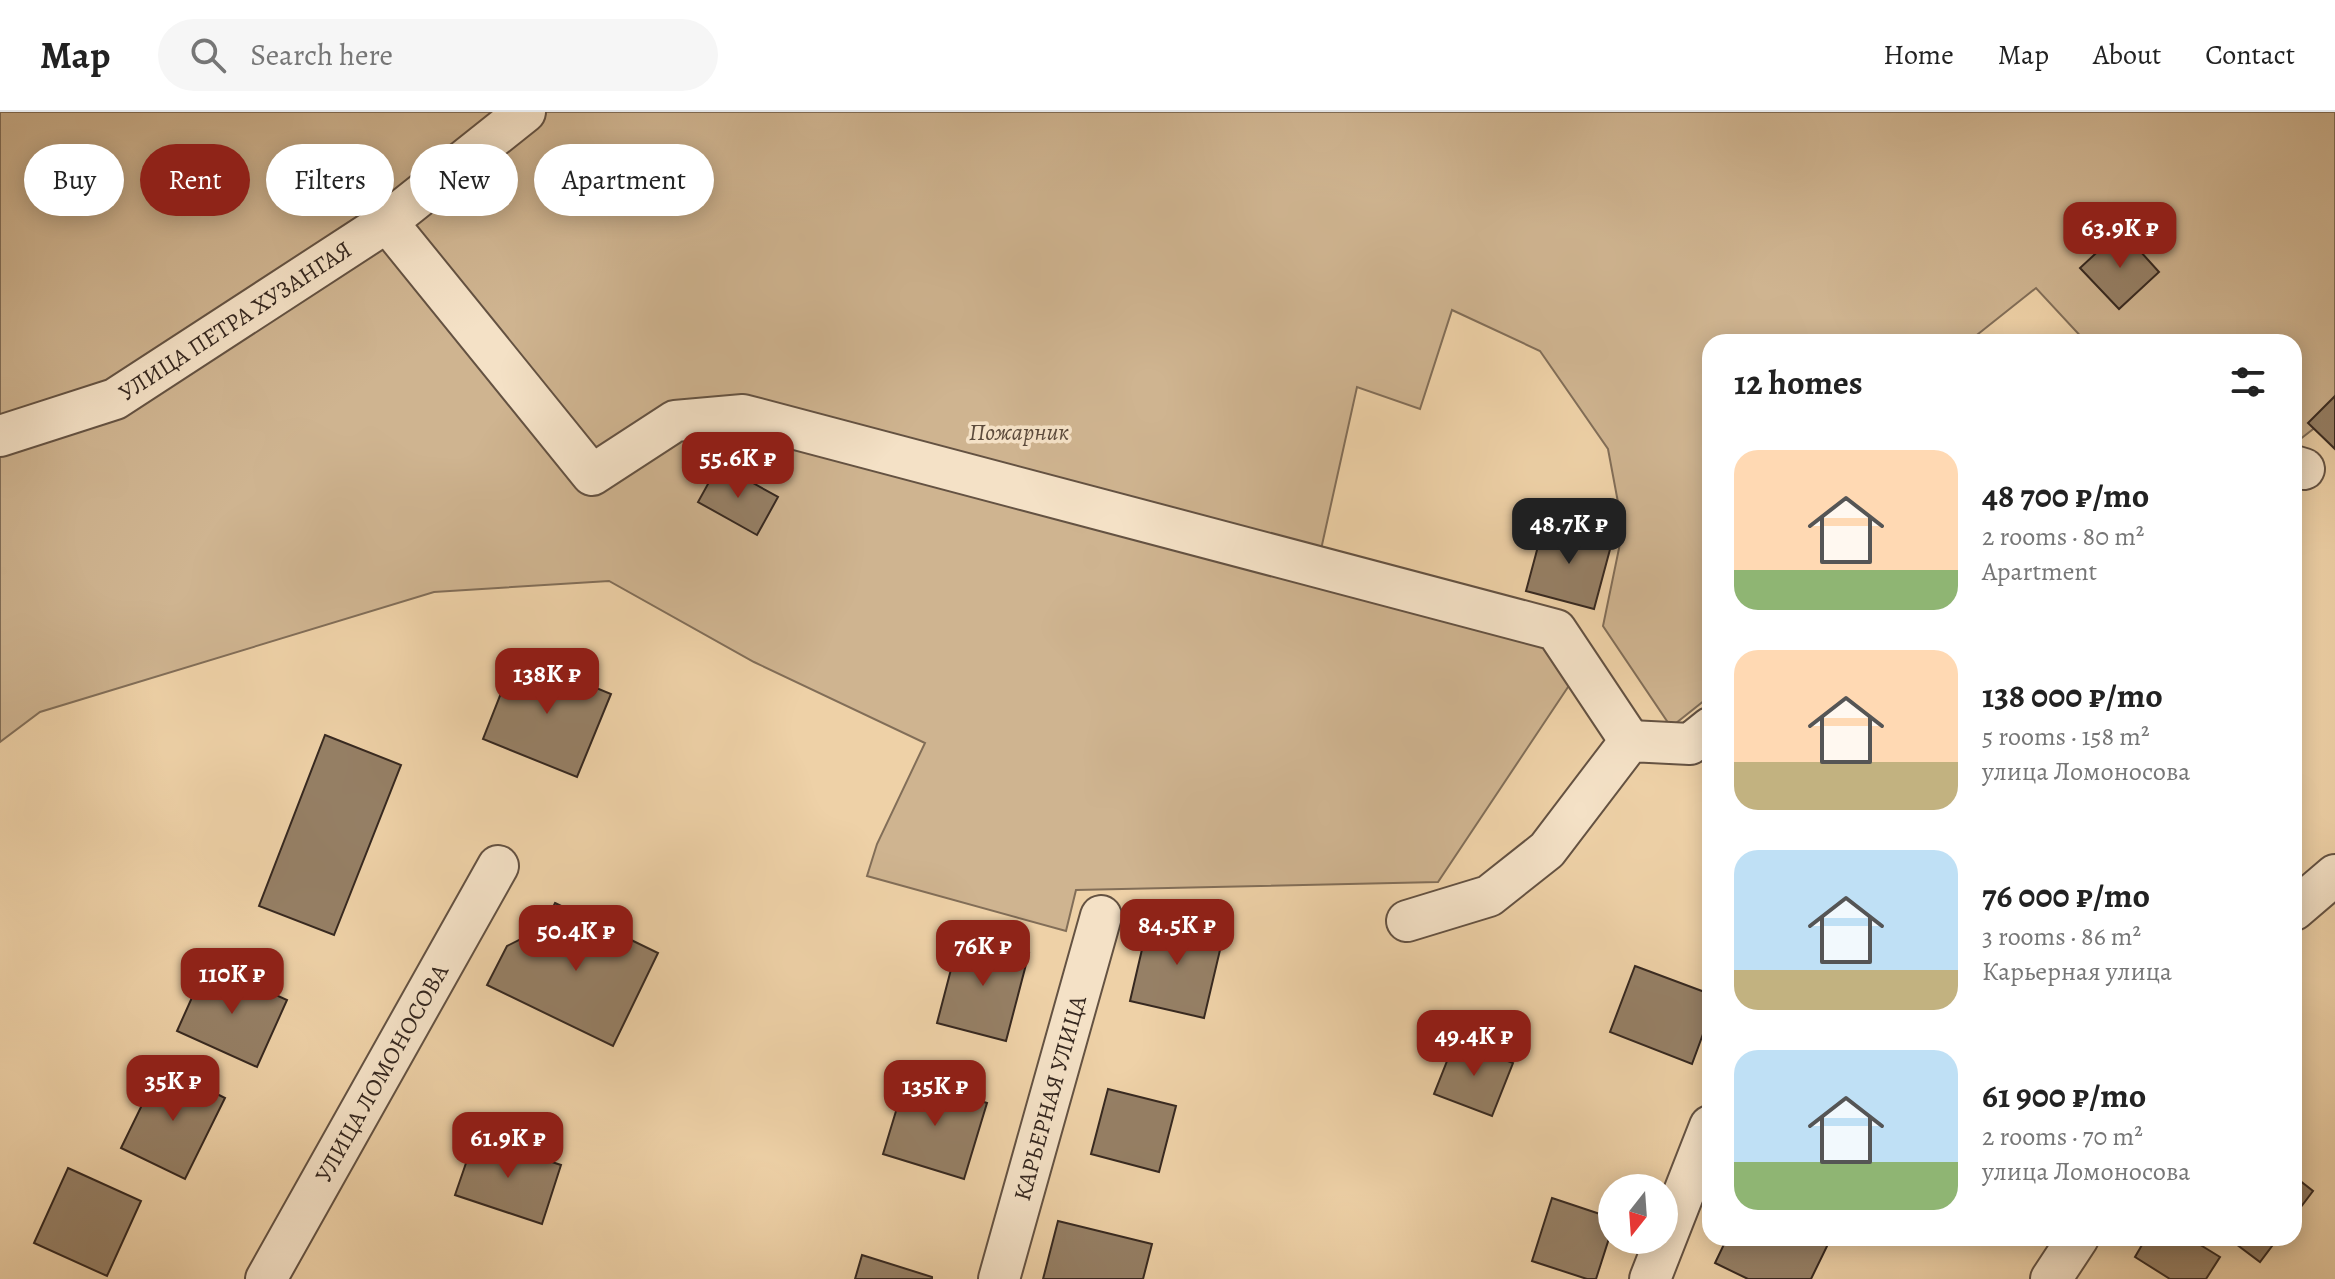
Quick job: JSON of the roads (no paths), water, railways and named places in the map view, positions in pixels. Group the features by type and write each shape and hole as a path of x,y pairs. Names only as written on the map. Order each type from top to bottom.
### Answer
{"street":[{"name":"УЛИЦА ПЕТРА ХУЗАНГАЯ","path":"0,436 115,399 387,222 525,112"},
{"path":"387,222 592,475 675,421 743,415 1556,630 1630,741"},
{"path":"1630,741 1702,746"},
{"path":"1407,921 1489,896 1547,850 1630,741"},
{"name":"УЛИЦА ЛОМОНОСОВА","path":"266,1279 498,866"},
{"path":"2302,903 2335,875"},
{"name":"КАРЬЕРНАЯ УЛИЦА","path":"999,1279 1101,916"},
{"path":"1650,1279 1702,1146"},
{"path":"2051,1279 2073,1246"}],"park label":[{"name":"Пожарник","path":"1019,432"}]}
